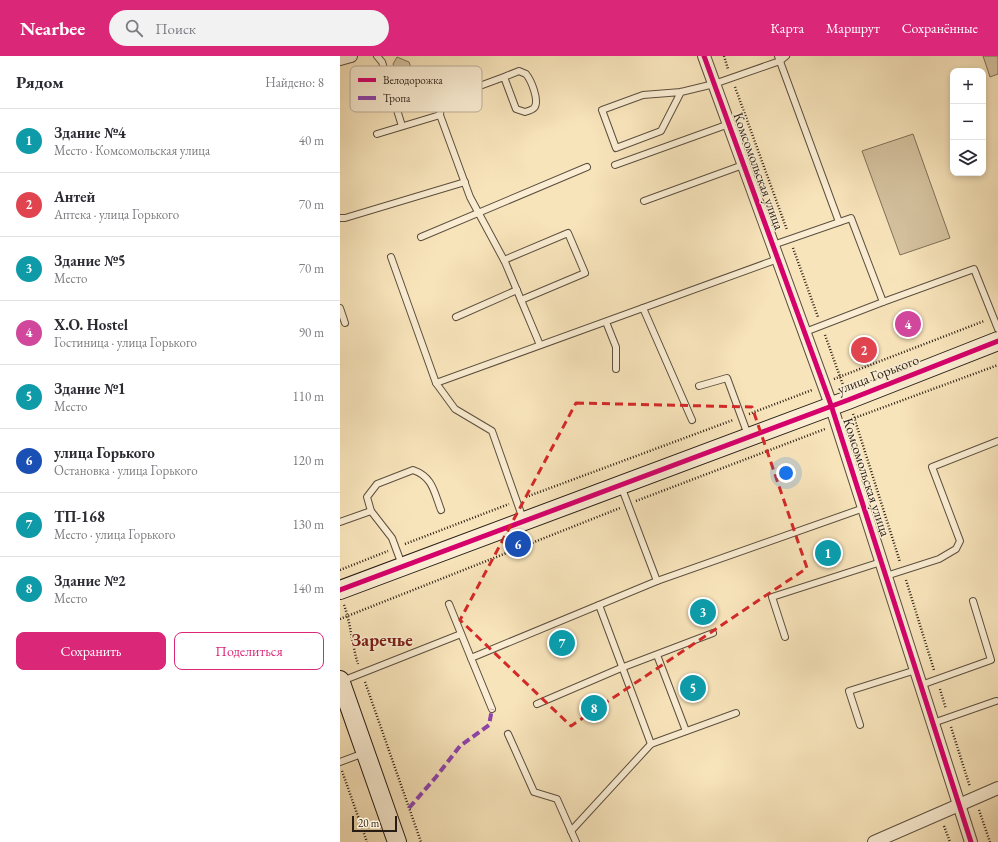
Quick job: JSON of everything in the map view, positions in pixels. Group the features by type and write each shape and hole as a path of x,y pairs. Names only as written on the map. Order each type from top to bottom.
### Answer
{"street":[{"path":"340,59 351,56"},
{"name":"Комсомольская улица","path":"704,56 838,424 971,842"},
{"name":"улица Горького","path":"341,596 402,566 749,437 998,341"},
{"path":"340,681 397,842"},
{"path":"876,842 998,788"}],"lane":[{"path":"377,56 383,66"},
{"path":"681,92 661,131 616,148 602,110 643,95 681,92 714,84 786,56"},
{"path":"779,58 839,222"},
{"path":"482,85 504,77 519,72 526,74 536,98 532,109 525,112 516,109 504,77"},
{"path":"398,112 402,126"},
{"path":"440,112 440,115 478,214 504,260 540,345"},
{"path":"377,134 440,115"},
{"path":"615,165 728,124"},
{"path":"644,202 743,165"},
{"path":"422,237 587,167"},
{"path":"340,218 345,218 465,182"},
{"path":"773,245 851,218 883,302"},
{"path":"504,260 568,233 585,273 521,300"},
{"path":"391,257 436,383 455,409 492,431 524,521"},
{"path":"436,383 778,259"},
{"path":"804,332 974,269 998,328"},
{"path":"456,317 517,290"},
{"path":"340,308 346,323"},
{"path":"643,308 692,420"},
{"path":"606,322 616,347 616,369"},
{"path":"700,386 727,378 749,437"},
{"path":"886,576 939,559 956,549 960,542 932,467 998,441"},
{"path":"402,566 392,538 371,512 367,497 377,484 413,470 421,473 430,481 441,510"},
{"path":"620,484 657,581"},
{"path":"471,658 657,581 864,508"},
{"path":"340,522 371,512"},
{"path":"785,637 772,597 881,562"},
{"path":"921,684 991,660 972,601"},
{"path":"449,604 492,709"},
{"path":"599,605 651,744"},
{"path":"537,704 622,668 713,633"},
{"path":"340,681 461,634"},
{"path":"657,655 686,731"},
{"path":"860,725 848,691 916,670"},
{"path":"933,724 996,701"},
{"path":"571,830 651,744 736,713"},
{"path":"508,734 534,792 557,799 576,842"},
{"path":"340,762 365,752"}],"path":[{"path":"340,570 516,501 824,385 840,376 994,317"},
{"path":"340,619 627,505 838,424 998,365"},
{"path":"341,596 348,616 353,650 421,842"},
{"path":"340,766 367,842"}],"highlighted area":[{"path":"576,403 752,407 807,568 571,726 460,620"}],"shaded area":[{"path":"983,56 998,56 998,74 990,77"},
{"path":"397,57 409,62 410,66 394,66 393,64"},
{"path":"913,134 950,238 900,255 862,151"}],"marked path":[{"path":"409,808 460,746 489,725 492,709"}],"cycle path":[{"path":"704,56 831,405 971,842"},
{"path":"340,590 848,400 998,341"}],"place":[{"name":"X.O. Hostel","path":"908,324"},
{"name":"Антей","path":"864,350"},
{"name":"улица Горького","path":"518,544"},
{"name":"Здание №4","path":"828,553"},
{"name":"Здание №5","path":"703,612"},
{"name":"ТП-168","path":"562,643"},
{"name":"Здание №1","path":"693,688"},
{"name":"Здание №2","path":"594,708"}],"district":[{"name":"Заречье","path":"382,640"}]}
